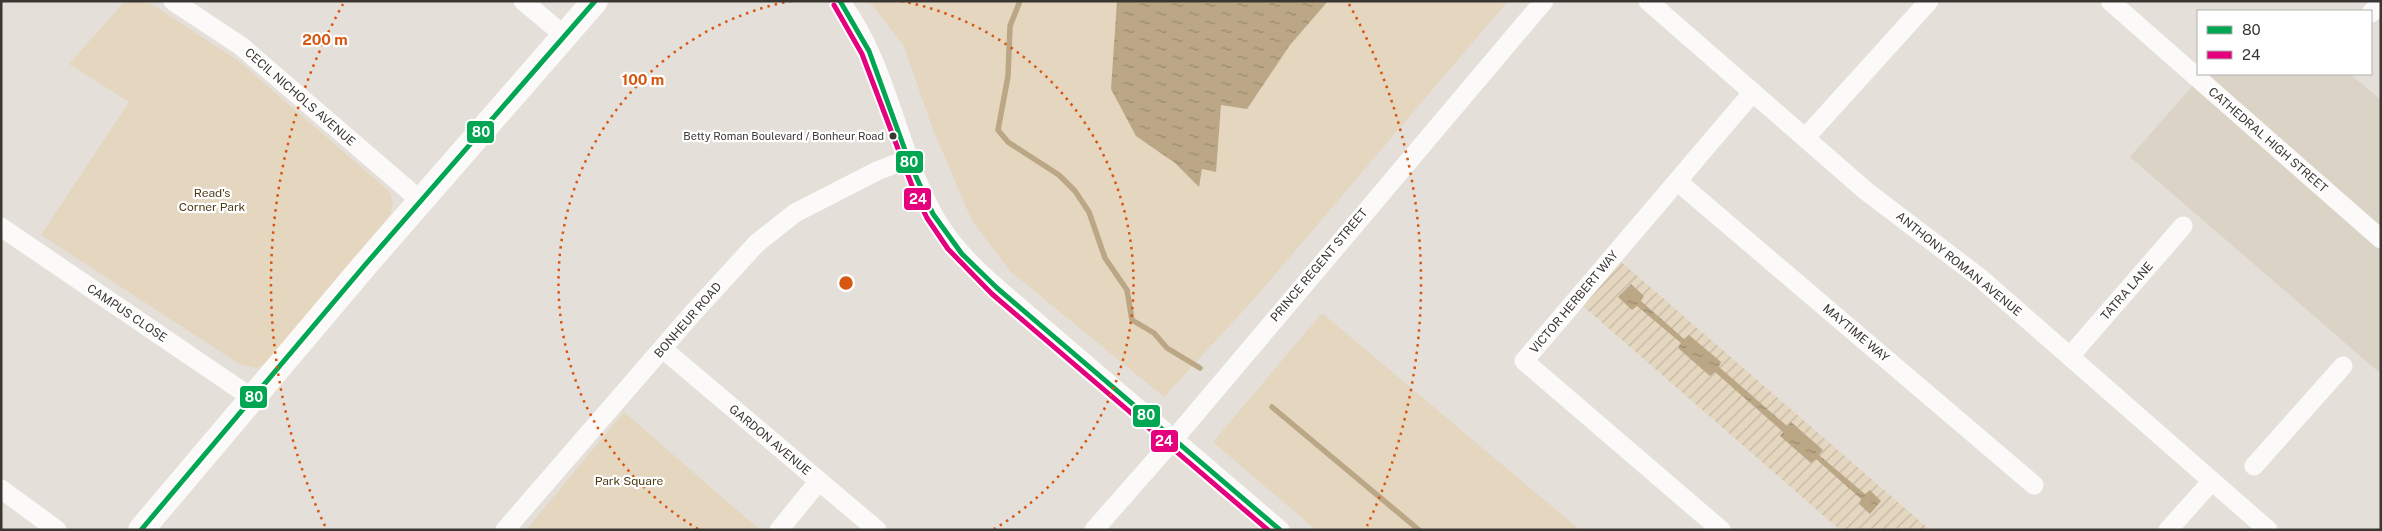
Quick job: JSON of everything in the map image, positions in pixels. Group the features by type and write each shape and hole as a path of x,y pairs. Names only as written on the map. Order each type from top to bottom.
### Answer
{"street":[{"name":"CECIL NICHOLS AVENUE","path":"174,1 241,46 421,201"},
{"path":"523,1 564,36"},
{"path":"141,530 421,201 595,1"},
{"path":"840,1 856,24 869,51 933,214 950,241 973,267 1280,530"},
{"name":"PRINCE REGENT STREET","path":"1094,530 1174,439 1544,1"},
{"name":"ANTHONY ROMAN AVENUE","path":"1648,1 1866,191 1979,277 2268,530"},
{"path":"1805,138 1929,1"},
{"name":"CATHEDRAL HIGH STREET","path":"2110,1 2381,239"},
{"path":"2372,12 2381,2"},
{"name":"VICTOR HERBERT WAY","path":"1721,530 1524,361 1753,92"},
{"name":"BONHEUR ROAD","path":"504,530 739,261 795,213 877,171 910,158"},
{"name":"MAYTIME WAY","path":"1677,181 2034,485"},
{"name":"TATRA LANE","path":"2070,356 2183,226"},
{"name":"CAMPUS CLOSE","path":"1,227 252,398"},
{"name":"GARDON AVENUE","path":"663,349 876,530"},
{"path":"2254,466 2343,366"},
{"path":"779,530 819,481"},
{"path":"2168,530 2212,481"},
{"path":"1,489 57,530"}],"shaded area":[{"path":"2202,75 2351,75 2381,100 2381,374 2130,157"}],"green space":[{"name":"Read's Corner Park","path":"125,1 147,1 240,62 390,192 393,204 390,215 268,362 257,368 241,365 41,235 129,102 69,64"},
{"path":"869,1 1508,1 1254,299 1164,397 1011,272 972,221 932,127 904,46"},
{"path":"1620,261 1930,530 1840,530 1583,306"},
{"path":"1322,313 1580,530 1316,530 1213,442"},
{"name":"Park Square","path":"624,412 760,530 526,530"}],"water":[{"path":"1117,1 1328,1 1290,45 1247,109 1221,105 1216,172 1202,169 1199,187 1175,163 1136,136 1111,89"},
{"path":"1631,284 1644,296 1641,301 1684,339 1689,335 1721,362 1719,367 1787,426 1791,422 1823,450 1819,455 1865,494 1870,490 1881,501 1870,514 1859,504 1861,499 1816,459 1811,463 1780,436 1783,432 1715,372 1710,376 1678,348 1681,343 1637,306 1632,310 1618,297"}],"waterway":[{"path":"1020,1 1010,26 1008,76 998,130 1008,142 1059,175 1075,191 1089,212 1105,258 1127,290 1132,320 1154,333 1167,348 1200,368"},
{"path":"1272,407 1419,530"}],"transit line":[{"name":"80","path":"141,530 365,265 595,1"},
{"name":"80","path":"840,1 869,51 909,161 933,214 962,254 997,288 1280,530"},
{"name":"24","path":"834,5 862,54 914,191 927,218 948,249 992,294 1268,530"}],"place":[{"name":"Betty Roman Boulevard / Bonheur Road","path":"893,136"}]}
